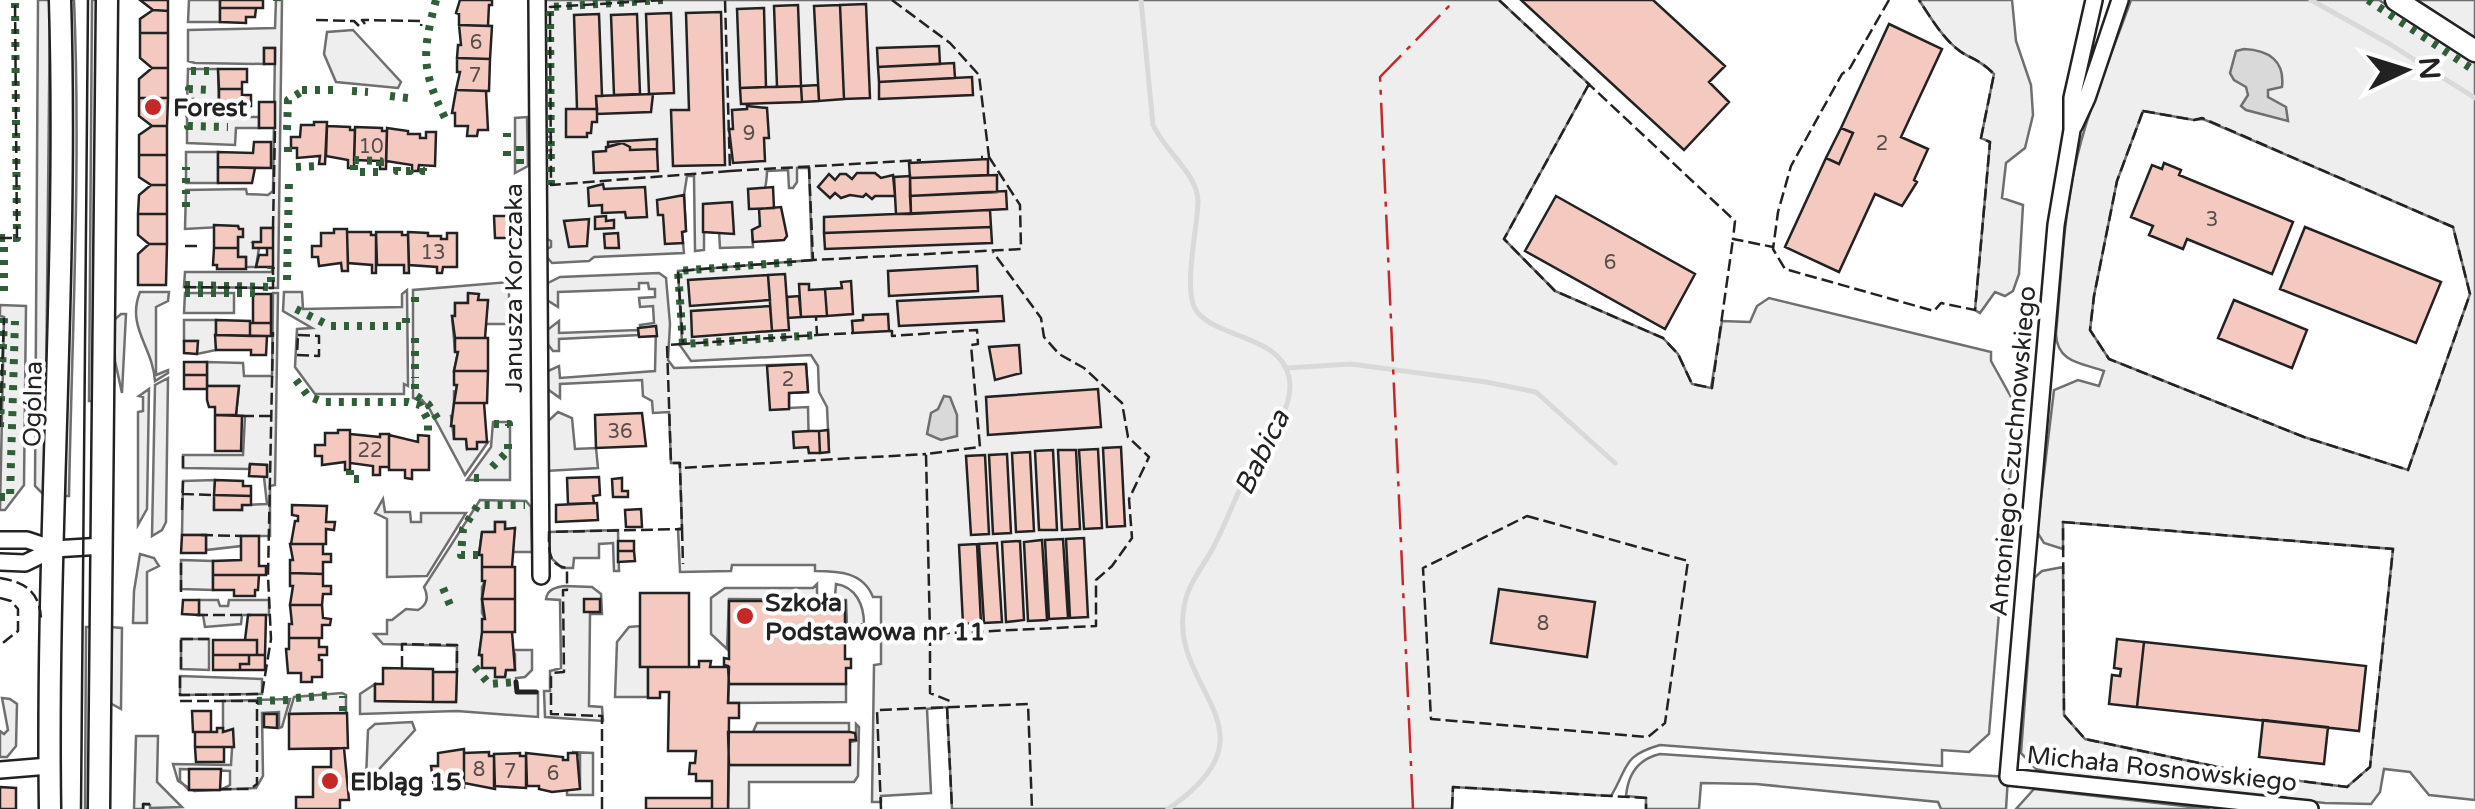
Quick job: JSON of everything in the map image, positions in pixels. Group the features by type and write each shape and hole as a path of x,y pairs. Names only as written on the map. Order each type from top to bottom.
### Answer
{"street":[{"name":"Ogólna","path":"50,809 60,0"},
{"path":"99,809 107,0"},
{"name":"Janusza Korczaka","path":"537,0 541,576"},
{"name":"Antoniego Czuchnowskiego","path":"2008,778 2056,226 2072,130 2072,98 2094,0"},
{"name":"Antoniego Czuchnowskiego","path":"2072,130 2120,0"},
{"path":"2396,0 2475,51"},
{"path":"0,540 27,540 54,549 103,546"},
{"path":"0,562 25,563 54,549"},
{"path":"0,770 49,766"},
{"name":"Michała Rosnowskiego","path":"2008,778 2310,809"}],"shaded area":[{"path":"38,0 50,0 45,496 35,486"},
{"path":"69,0 74,0 76,186 69,496 65,496"},
{"path":"92,0 98,0 97,401 89,401"},
{"path":"189,0 220,0 220,22 188,22"},
{"path":"276,0 282,0 278,288 184,287 185,272 272,272 273,228 262,228 261,242 253,243 259,248 256,267 246,267 246,257 238,257 238,226 185,229 186,190 246,189 247,194 268,195 273,191 275,48 264,48 264,64 195,63 188,61 188,30 275,28"},
{"path":"545,0 1499,0 1589,84 1504,239 1555,291 1663,338 1678,354 1692,384 1711,388 1722,321 1750,322 1757,306 1769,298 1991,352 1991,361 2016,406 1989,734 1969,752 1942,750 1942,766 1660,745 1633,758 1611,796 1453,787 1452,809 952,809 947,707 927,709 931,793 881,796 881,802 872,802 874,665 881,664 881,597 873,597 857,578 815,571 815,565 732,565 731,571 680,572 680,468 679,463 671,463 669,412 653,413 652,401 643,396 642,380 560,384 560,398 546,388 548,371 559,366 560,378 655,371 656,327 640,325 654,323 653,306 640,307 639,298 655,297 655,289 649,289 648,283 639,283 639,289 558,292 558,307 547,300 548,283 560,277 659,273 666,278 668,360 674,368 806,364 808,392 789,393 789,408 808,407 809,453 829,452 827,407 819,392 818,366 811,355 691,361 679,344 682,343 678,271 812,260 809,168 797,168 793,188 789,188 788,170 767,171 760,226 752,230 753,247 720,248 719,231 704,232 704,250 695,251 694,176 687,176 684,253 552,263 546,256 551,241 545,238 545,151 551,150 551,137 544,137"},
{"path":"1919,0 2012,0 2016,41 2031,85 2033,115 2025,148 2006,163 2002,198 2023,205 2019,274 2013,291 2005,296 1995,292 1980,313 1975,310 1990,142 1981,138 1994,74 1953,46"},
{"path":"2131,0 2379,0 2475,62 2475,800 2429,795 2410,772 2384,769 2380,792 2371,804 2325,803 2047,772 2036,769 2021,753 2034,578 2042,571 2063,567 2064,715 2085,739 2261,776 2347,787 2370,767 2393,549 2063,522 2063,549 2044,543 2037,532 2054,390 2078,380 2099,386 2104,371 2066,356 2057,344 2056,334 2074,171 2092,106","holes":["2143,111 2203,119 2453,227 2470,294 2408,470 2304,437 2109,359 2090,330 2117,181"]},
{"path":"2417,0 2475,0 2475,38"},
{"path":"353,30 401,82 398,88 336,82 324,54 327,32"},
{"path":"2236,51 2268,55 2278,64 2282,87 2268,90 2268,97 2286,107 2288,121 2241,106 2248,95 2246,87 2230,73"},
{"path":"188,69 218,69 219,106 187,103"},
{"path":"187,113 259,117 259,128 236,128 235,145 187,143"},
{"path":"527,117 528,166 515,173 515,118"},
{"path":"186,152 218,152 218,183 186,183"},
{"path":"509,282 509,324 485,324 488,301 478,300 478,294 468,294 468,303 455,303 452,316 458,352 454,371 457,390 451,416 454,438 466,439 467,449 477,442 488,442 465,475 429,408 422,400 413,398 413,290"},
{"path":"407,290 408,386 404,384 404,394 315,394 295,367 297,329 312,328 283,311 284,292 302,292 303,309 402,307 402,294"},
{"path":"140,292 169,292 168,301 156,307 156,375 168,373 155,381 136,316"},
{"path":"185,293 234,293 234,313 184,313"},
{"path":"273,293 278,293 275,485 270,486 270,536 242,536 241,546 206,550 206,535 182,535 183,481 215,480 214,509 242,510 242,505 267,504 267,465 250,464 249,469 183,468 183,455 243,455 245,416 236,415 239,386 207,386 207,362 243,363 244,376 272,376"},
{"path":"0,305 26,306 24,485 5,510 0,510 4,317 0,316"},
{"path":"126,314 122,393 115,361 114,320"},
{"path":"184,320 216,320 216,350 197,354 197,341 184,341"},
{"path":"559,321 559,333 638,330 639,335 559,339 559,351 553,351 546,342 546,331"},
{"path":"168,378 166,522 152,536 155,385"},
{"path":"149,389 147,509 138,525 138,412 143,411 143,397 139,396"},
{"path":"944,396 950,397 957,415 957,436 941,440 927,434 931,413 938,409"},
{"path":"558,412 572,418 575,449 596,448 598,468 546,471 546,423"},
{"path":"493,422 510,422 510,480 467,480 491,447"},
{"path":"383,499 385,512 410,512 411,522 421,522 421,513 466,513 427,576 387,577 387,519 375,513"},
{"path":"480,500 526,501 531,507 532,552 512,552 515,529 505,529 505,522 495,522 495,532 482,532 479,554 485,581 485,619 479,654 495,668 496,677 505,677 506,670 515,670 512,650 532,650 532,670 525,677 516,678 517,692 538,692 538,717 457,711 360,714 360,694 375,684 375,701 456,702 457,646 383,644 374,634 387,634 387,620 406,609 418,610 423,606 427,597 424,587"},
{"path":"618,530 619,571 614,571 613,543 599,544 599,558 574,558 573,568 562,568 550,557 549,532"},
{"path":"140,554 154,558 159,566 147,572 147,623 133,623 134,591"},
{"path":"181,560 213,561 213,590 181,589"},
{"path":"817,584 817,596 835,596 836,584 854,593 864,624 847,626 846,600 729,599 727,649 711,634 711,598 725,588 813,588"},
{"path":"565,586 592,587 601,594 602,614 590,614 589,706 602,707 603,721 545,717 544,691 550,691 550,671 561,668 560,600 546,599 550,591"},
{"path":"199,600 218,600 220,606 228,606 229,600 269,600 269,615 242,615 241,624 205,627 203,615 199,615"},
{"path":"640,626 640,666 648,667 648,697 615,697 617,642 629,627"},
{"path":"86,627 91,627 89,809 85,809"},
{"path":"110,627 122,628 121,709 110,703"},
{"path":"181,639 209,639 209,670 181,669"},
{"path":"180,676 262,679 262,694 180,695"},
{"path":"729,684 846,684 846,702 728,703"},
{"path":"346,695 346,713 289,714 294,697"},
{"path":"2,698 17,704 16,746 7,757 0,757 0,731 4,734 8,730"},
{"path":"290,699 282,727 279,728 279,712 262,713 263,776 256,788 221,790 230,785 230,771 180,769 183,784 178,781 173,764 231,765 233,732 223,732 223,701"},
{"path":"412,722 415,730 370,779 366,778 368,730 375,724"},
{"path":"757,723 849,723 849,732 753,732"},
{"path":"856,724 858,776 854,782 749,782 749,809 728,809 729,765 849,765"},
{"path":"136,736 158,736 157,782 182,807 150,808 144,804 143,809 134,809"},
{"path":"572,752 593,753 593,795 567,795 567,789 580,788 580,755"},
{"path":"1660,754 2008,777 2006,809 1941,809 1938,802 1756,784 1701,783 1699,809 1646,809 1646,798 1626,796 1627,788 1640,764"},
{"path":"2034,789 2210,809 2016,809"}],"building":[{"path":"140,0 168,0 168,11 153,10"},
{"path":"220,0 263,0 263,8 220,8"},
{"path":"460,0 492,0 488,26 459,25 456,13"},
{"path":"1521,0 1653,0 1725,66 1709,82 1729,102 1684,150"},
{"path":"866,4 870,98 844,99 840,5"},
{"path":"798,5 801,86 777,87 774,6"},
{"path":"840,5 844,99 819,101 814,6"},
{"path":"220,8 256,8 255,17 246,17 246,23 220,22"},
{"path":"764,8 766,87 740,88 737,9"},
{"path":"153,10 168,11 168,33 140,33 140,19"},
{"path":"721,12 725,165 673,166 671,110 689,110 686,13"},
{"path":"671,13 674,93 649,94 646,14"},
{"path":"599,14 602,96 596,96 597,109 577,109 574,15"},
{"path":"637,14 640,94 614,95 611,15"},
{"path":"1889,24 1942,49 1901,137 1928,149 1914,180 1917,182 1902,206 1875,194 1839,272 1785,247 1826,158 1839,164 1853,133 1841,128"},
{"path":"459,25 492,26 490,59 457,58 461,45"},
{"path":"140,33 168,33 168,68 152,68 140,58"},
{"path":"939,46 940,64 878,67 877,48"},
{"path":"264,48 275,48 275,64 264,64"},
{"path":"457,58 490,59 489,91 456,90 460,72"},
{"path":"954,63 955,78 879,82 878,67"},
{"path":"152,68 168,68 168,98 139,98 139,79"},
{"path":"218,69 247,69 247,82 242,82 242,89 219,89"},
{"path":"972,77 973,95 879,99 879,82"},
{"path":"818,85 819,101 802,102 801,86"},
{"path":"801,86 802,102 741,104 740,88"},
{"path":"219,89 242,89 242,95 251,95 251,106 219,106"},
{"path":"456,90 486,91 488,130 467,136 468,126 455,126 452,113"},
{"path":"653,94 651,112 597,114 596,96"},
{"name":"Forest","path":"139,98 168,98 167,126 152,126 139,116"},
{"path":"259,102 275,102 275,128 259,128"},
{"path":"747,106 767,108 769,138 764,138 765,161 733,163 729,129 733,129 732,110"},
{"path":"566,109 597,109 597,122 592,122 587,137 566,137"},
{"path":"327,122 325,164 319,164 320,156 297,158 297,148 291,148 291,137 300,137 301,125"},
{"path":"152,126 167,126 167,155 139,155 139,135"},
{"path":"327,126 355,130 354,168 348,168 348,160 326,156"},
{"path":"355,127 387,131 386,169 380,169 380,161 354,160"},
{"path":"387,128 420,134 420,138 426,138 426,132 436,132 435,166 419,165 418,171 412,171 412,165 386,161"},
{"path":"1841,128 1853,133 1839,164 1826,158"},
{"path":"657,139 657,149 630,150 622,143 608,147 608,142"},
{"path":"254,142 271,142 271,168 218,167 218,152 253,153"},
{"path":"622,143 630,150 657,149 658,171 594,173 593,152"},
{"path":"139,155 167,155 167,185 151,185 139,177"},
{"path":"988,159 988,175 910,178 909,163"},
{"path":"2164,163 2181,170 2179,175 2293,222 2272,274 2187,239 2183,249 2149,235 2153,226 2131,217 2152,165 2162,169"},
{"path":"218,167 255,168 252,183 218,183"},
{"path":"857,173 875,173 881,178 893,175 895,196 872,199 866,194 841,198 835,193 830,198 818,187 829,174 835,180 840,174 852,179"},
{"path":"997,175 997,192 910,196 910,178"},
{"path":"910,176 911,214 896,214 894,177"},
{"path":"603,184 604,189 645,187 647,217 626,218 625,212 602,213 602,205 589,206 588,188"},
{"path":"151,185 167,185 167,214 138,214 139,195"},
{"path":"773,187 774,208 749,209 748,189"},
{"path":"1006,191 1007,209 911,214 910,196"},
{"path":"684,195 683,243 665,244 663,215 658,215 657,200"},
{"path":"1556,196 1695,274 1665,329 1525,251"},
{"path":"732,202 734,234 703,232 703,204"},
{"path":"781,207 787,236 784,240 753,242 752,230 760,226 759,209"},
{"path":"990,210 991,227 824,233 824,217"},
{"path":"138,214 167,214 167,244 149,244 138,235"},
{"path":"494,216 509,216 509,238 495,238"},
{"path":"606,216 606,221 614,220 614,228 595,229 595,217"},
{"path":"589,219 587,246 569,247 564,221"},
{"path":"214,225 243,229 238,248 214,248"},
{"path":"991,227 992,243 825,249 824,233"},
{"path":"2305,227 2441,282 2416,343 2280,289"},
{"path":"261,228 273,228 273,248 253,248 253,242 261,242"},
{"path":"334,229 347,229 348,271 342,271 341,263 319,266 318,257 312,257 312,246 321,246 321,233 334,233"},
{"path":"347,232 376,235 376,273 372,273 372,265 348,263"},
{"path":"376,232 408,235 409,273 404,273 404,265 377,265"},
{"path":"408,232 428,233 441,239 447,239 447,233 457,233 457,267 443,267 442,273 437,273 437,267 409,265"},
{"path":"618,233 619,248 605,248 604,234"},
{"path":"149,244 167,244 166,285 138,285 138,254"},
{"path":"214,248 238,248 238,257 246,257 246,269 217,269 213,265"},
{"path":"267,248 273,248 273,267 256,267 259,255 267,255"},
{"path":"977,266 978,291 889,296 888,271"},
{"path":"785,274 789,330 772,331 768,275"},
{"path":"768,275 770,300 690,306 688,280"},
{"path":"851,281 853,314 827,316 825,289 842,288 841,282"},
{"path":"799,284 809,284 809,290 825,289 827,316 801,317"},
{"path":"468,293 479,294 478,300 488,300 485,338 455,338 455,303 468,303"},
{"path":"253,294 271,294 271,323 253,323"},
{"path":"799,296 801,317 788,318 787,297"},
{"path":"1002,296 1004,321 899,326 897,301"},
{"path":"2234,300 2307,330 2292,368 2218,338"},
{"path":"770,306 772,331 692,337 691,311"},
{"path":"888,314 889,331 853,333 852,321 863,320 863,315"},
{"path":"216,320 250,321 250,336 216,335"},
{"path":"250,323 271,323 271,336 250,336"},
{"path":"656,326 657,336 639,337 638,328"},
{"path":"215,335 267,336 266,355 251,355 251,350 216,350"},
{"path":"455,338 488,338 488,371 454,371 458,352"},
{"path":"184,341 198,341 197,354 184,353"},
{"path":"1019,345 1021,373 995,380 989,347"},
{"path":"184,362 207,362 207,375 184,375"},
{"path":"806,364 808,392 789,393 789,409 770,410 767,366"},
{"path":"454,371 488,371 487,403 454,403"},
{"path":"184,375 207,375 207,389 184,389"},
{"path":"207,386 239,386 236,415 215,415 215,407 209,407 207,400"},
{"path":"1098,389 1101,427 988,435 986,397"},
{"path":"454,403 484,403 487,442 477,442 477,449 467,449 466,439 454,439"},
{"path":"642,413 646,446 596,448 595,415"},
{"path":"215,415 242,416 241,451 215,451"},
{"path":"350,430 350,470 345,470 345,462 322,465 322,456 315,456 315,445 325,445 325,433"},
{"path":"828,430 829,452 820,453 819,431"},
{"path":"819,431 820,453 809,453 808,447 794,448 793,432"},
{"path":"350,434 389,434 389,467 380,467 380,475 373,475 373,466 350,463"},
{"path":"389,435 418,442 418,435 429,436 429,470 412,470 412,479 405,478 405,470 389,470"},
{"path":"1121,447 1125,526 1107,527 1103,448"},
{"path":"1098,449 1102,528 1084,529 1079,450"},
{"path":"1053,450 1057,530 1039,530 1035,451"},
{"path":"1058,450 1076,450 1080,529 1062,530"},
{"path":"1030,452 1034,531 1016,532 1012,453"},
{"path":"1007,454 1011,533 993,534 989,455"},
{"path":"985,455 989,534 971,535 966,456"},
{"path":"250,464 267,465 267,477 249,476"},
{"path":"599,477 600,495 593,496 594,503 568,504 567,478"},
{"path":"622,478 622,491 628,491 628,497 613,497 612,479"},
{"path":"215,480 243,481 243,486 251,486 251,496 214,495"},
{"path":"214,495 251,496 251,505 242,505 242,510 214,510"},
{"path":"597,503 598,520 556,522 556,505"},
{"path":"292,505 327,506 326,522 335,522 334,530 326,529 326,544 291,544 298,521 298,516 292,515"},
{"path":"641,509 642,527 626,527 625,510"},
{"path":"495,522 505,522 505,529 515,528 512,567 482,567 482,532 495,532"},
{"path":"182,535 206,535 206,553 181,553"},
{"path":"241,536 259,536 259,566 266,566 266,575 213,575 213,561 241,560"},
{"path":"1084,538 1088,617 1070,618 1066,539"},
{"path":"1063,539 1068,618 1049,619 1045,540"},
{"path":"1042,540 1047,620 1028,621 1024,542"},
{"path":"618,541 634,541 634,551 618,551"},
{"path":"1020,541 1024,620 1006,622 1002,542"},
{"path":"997,543 1002,622 984,623 979,544"},
{"path":"290,544 323,544 323,554 331,554 331,562 323,562 323,574 290,573"},
{"path":"977,544 981,623 963,624 959,545"},
{"path":"618,551 634,551 635,561 618,562"},
{"path":"482,567 515,567 515,599 482,599"},
{"path":"290,573 323,574 323,586 331,586 331,594 323,594 322,605 290,605"},
{"path":"213,575 259,575 258,590 255,596 234,596 234,590 213,590"},
{"path":"1499,589 1595,602 1587,657 1491,643"},
{"path":"640,593 689,593 689,667 640,667"},
{"path":"482,599 515,599 515,632 482,632"},
{"path":"584,599 600,599 600,612 584,612"},
{"path":"183,600 199,600 199,615 182,614"},
{"path":"729,601 845,601 845,659 851,659 851,668 846,668 846,684 729,684 724,658 729,659"},
{"path":"290,605 322,605 323,618 331,619 330,625 322,625 322,638 289,638"},
{"path":"248,615 266,615 265,655 257,655 257,640 245,640"},
{"path":"482,632 512,632 515,670 506,670 505,677 495,677 495,668 482,668"},
{"path":"289,638 319,638 319,647 327,647 327,655 319,655 322,677 301,682 301,673 288,673"},
{"path":"2117,639 2144,642 2137,707 2109,704 2112,675 2120,676 2121,669 2114,668"},
{"path":"213,640 257,640 257,655 213,655"},
{"path":"2144,642 2366,666 2359,731 2137,707"},
{"path":"213,655 249,655 249,664 240,664 240,670 213,670"},
{"path":"249,655 265,655 265,670 240,670 240,664 249,664"},
{"path":"699,661 711,661 710,667 729,667 728,703 739,703 739,718 729,718 728,809 712,809 712,781 696,781 696,774 689,774 696,751 668,751 669,692 660,692 660,698 648,698 648,667 699,667"},
{"path":"383,668 433,669 433,702 375,701 375,684 383,684"},
{"path":"433,672 457,672 456,702 433,702"},
{"path":"192,711 211,711 211,732 193,732"},
{"path":"347,713 348,748 289,749 289,714"},
{"path":"264,714 277,714 277,728 264,727"},
{"path":"2263,720 2328,727 2324,764 2259,757"},
{"path":"217,728 223,728 223,732 233,729 234,747 195,747 195,732 217,732"},
{"path":"728,732 850,732 855,733 856,740 850,740 850,765 729,765"},
{"path":"195,747 224,747 224,762 196,762"},
{"name":"Elbląg 15","path":"344,748 349,800 340,800 340,809 296,809 296,797 313,797 313,767 331,767 331,749"},
{"path":"464,749 464,787 434,787 431,766 438,766 438,753"},
{"path":"489,752 489,756 494,756 495,789 464,783 464,753"},
{"path":"526,753 568,760 568,753 577,753 580,789 552,792 527,786"},
{"path":"494,754 526,756 526,788 494,786"},
{"path":"189,769 221,769 220,790 189,790"},
{"path":"0,787 16,788 16,809 0,809"},
{"path":"646,798 712,798 712,809 646,809"}],"waterway":[{"name":"Babica","path":"1141,0 1153,125 1187,172 1198,201 1191,277 1193,304 1208,322 1274,353 1290,384 1283,414 1252,465 1187,595 1183,633 1220,731 1217,755 1202,780 1168,809"},
{"path":"2311,0 2475,98"},
{"path":"1287,368 1351,364 1536,392 1615,463"}],"tram line":[{"path":"81,809 88,0"}],"hedge":[{"path":"0,238 17,238 15,0"},
{"path":"436,0 426,61 446,120"},
{"path":"551,185 550,7 663,0"},
{"path":"2368,0 2475,71"},
{"path":"191,71 209,71"},
{"path":"191,103 189,89 213,90"},
{"path":"302,90 337,90"},
{"path":"352,91 368,92"},
{"path":"287,130 288,100 301,92"},
{"path":"390,96 408,98"},
{"path":"190,113 188,126 228,127"},
{"path":"288,139 288,152"},
{"path":"520,141 520,164"},
{"path":"507,149 507,156"},
{"path":"354,160 380,161 380,172 354,172 354,160"},
{"path":"296,167 317,163"},
{"path":"186,167 186,183"},
{"path":"397,167 397,171 410,171 410,167"},
{"path":"423,168 431,171"},
{"path":"287,280 289,181"},
{"path":"186,190 186,207"},
{"path":"4,244 4,291"},
{"path":"792,262 678,271 683,344 817,335"},
{"path":"185,285 271,287 271,267"},
{"path":"185,293 260,293"},
{"path":"415,296 415,302"},
{"path":"296,309 330,326 406,326 406,315"},
{"path":"0,427 4,318"},
{"path":"0,497 10,497 15,321"},
{"path":"415,338 415,378"},
{"path":"296,380 308,396 323,402 420,405 428,420 428,435"},
{"path":"415,384 415,395 428,404 439,421"},
{"path":"494,424 509,426"},
{"path":"508,441 508,449"},
{"path":"492,467 505,454"},
{"path":"350,470 350,479 363,479"},
{"path":"474,478 483,478"},
{"path":"478,555 461,555 463,529 478,505 525,505"},
{"path":"443,588 450,605"},
{"path":"475,667 489,684 516,682"},
{"path":"296,698 332,695"},
{"path":"343,696 343,711"},
{"path":"257,701 288,700"}],"fence":[{"path":"0,238 17,238 15,0"},
{"path":"663,0 550,7 551,185 730,171 725,0"},
{"path":"892,0 950,43 979,75 989,157 981,157"},
{"path":"1499,0 1735,221 1733,239 1773,247"},
{"path":"1889,0 1791,166 1773,249 1785,269 1934,311 1941,303 1975,310 1990,142 1981,138 1994,74 1953,46 1919,0"},
{"path":"316,20 354,21 359,26"},
{"path":"365,24 362,20 422,21 421,26"},
{"path":"1589,84 1504,239 1555,291 1663,338 1678,354 1692,384 1712,388 1733,239"},
{"path":"2143,111 2202,118 2453,227 2470,294 2408,470 2304,437 2109,359 2090,330 2094,296 2117,181 2143,111"},
{"path":"273,228 275,128"},
{"path":"809,167 813,260 1021,249 1020,205 989,157"},
{"path":"730,171 921,160"},
{"path":"185,246 197,246"},
{"path":"889,331 892,336 977,330 978,344 971,345 980,447 926,454 930,634 1096,626 1096,580 1112,566 1132,538 1129,499 1149,457 1128,437 1122,403 1084,368 1059,354 1044,337 1041,318 993,252"},
{"path":"813,260 678,271 683,344 817,335 816,317"},
{"path":"184,287 273,288 273,267"},
{"path":"0,427 4,318"},
{"path":"180,676 180,695 262,694 271,639 268,576 273,332"},
{"path":"817,335 853,333"},
{"path":"298,335 319,336 319,356 297,355 298,335"},
{"path":"683,344 667,345 671,463 680,463 680,468 926,454"},
{"path":"242,416 271,416"},
{"path":"183,455 183,468"},
{"path":"602,809 602,716 551,714 551,677 553,673 564,672 563,590 567,590 567,568 553,560 549,532 682,529 680,468"},
{"path":"182,510 183,481"},
{"path":"182,494 214,495"},
{"path":"1527,516 1688,561 1665,723 1648,737 1431,719 1423,568 1527,516"},
{"path":"2063,522 2393,549 2370,767 2347,787 2261,776 2085,739 2064,715 2063,522"},
{"path":"682,529 683,564"},
{"path":"201,535 241,536"},
{"path":"181,560 181,592"},
{"path":"0,578 30,590 38,602 41,619"},
{"path":"0,598 11,601 18,609 18,631 0,645"},
{"path":"196,615 251,615"},
{"path":"930,634 930,693 950,701"},
{"path":"181,636 181,669"},
{"path":"181,639 209,639"},
{"path":"402,668 402,644 457,645 457,672"},
{"path":"180,701 257,701 257,784 250,789 220,789"},
{"path":"881,809 877,710 1028,704 1032,809"},
{"path":"947,707 952,809"},
{"path":"1452,809 1453,787 1646,798 1646,809"},
{"path":"143,809 143,804 150,804 150,808"}],"wall":[{"path":"516,682 517,692 536,692"}],"power":[{"path":"1413,809 1380,77 1455,0"}],"place":[{"name":"Forest","path":"153,107"},
{"name":"Szkoła Podstawowa nr 11","path":"745,616"},
{"name":"Elbląg 15","path":"330,781"}]}
